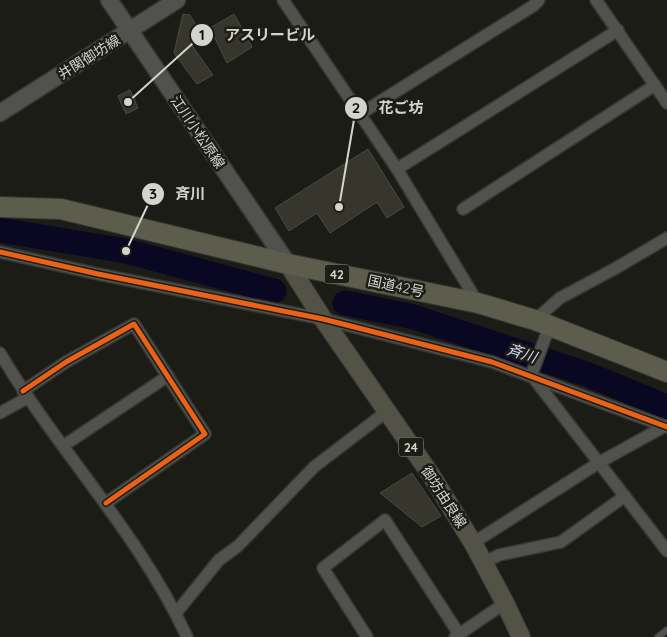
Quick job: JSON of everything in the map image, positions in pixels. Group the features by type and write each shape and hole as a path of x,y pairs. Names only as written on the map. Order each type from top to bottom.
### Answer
{"highway":[{"name":"国道42号","path":"0,207 61,209 288,264 478,303 667,372"}],"main road":[{"name":"江川小松原線","path":"109,0 288,264"},
{"name":"井関御坊線","path":"0,113 177,0"},
{"name":"御坊由良線","path":"288,264 386,412 431,475 473,543 521,637"}],"street":[{"path":"283,0 397,169 478,303"},
{"path":"360,114 533,6 539,0"},
{"path":"596,0 667,103"},
{"path":"397,169 618,30"},
{"path":"463,209 655,84"},
{"path":"531,376 544,328 560,298 667,238"},
{"path":"0,252 98,274 323,319 492,362 666,426"},
{"path":"0,413 66,362 134,324 205,434 106,503"},
{"path":"0,353 25,394 106,503 138,550 176,613 187,637"},
{"path":"63,446 168,376"},
{"path":"531,376 600,462 667,551"},
{"path":"176,613 219,560 238,546 314,467 386,412"},
{"path":"473,543 600,462 666,426"},
{"path":"483,562 499,555 561,542 625,496"},
{"path":"367,637 323,568 385,520 457,636 505,603"}],"lane":[{"path":"658,637 667,630"}],"building":[{"path":"183,14 190,15 202,36 191,44 213,75 197,84 174,53"},
{"path":"234,14 252,47 227,63 210,28"},
{"path":"130,90 138,108 126,114 118,96"},
{"path":"368,149 404,207 387,218 377,202 330,233 317,213 289,231 275,208"},
{"path":"412,473 441,516 422,527 380,493"}],"waterway":[{"name":"斉川","path":"0,230 126,251 274,291"},
{"name":"斉川","path":"345,303 414,317 589,375 667,407"}],"cycle path":[{"path":"0,252 98,274 323,319 492,362 667,427"},
{"path":"23,391 66,362 134,324 205,434 106,503"}],"place":[{"name":"アスリービル","path":"128,102"},
{"name":"花ご坊","path":"339,207"},
{"name":"斉川","path":"126,251"}]}
